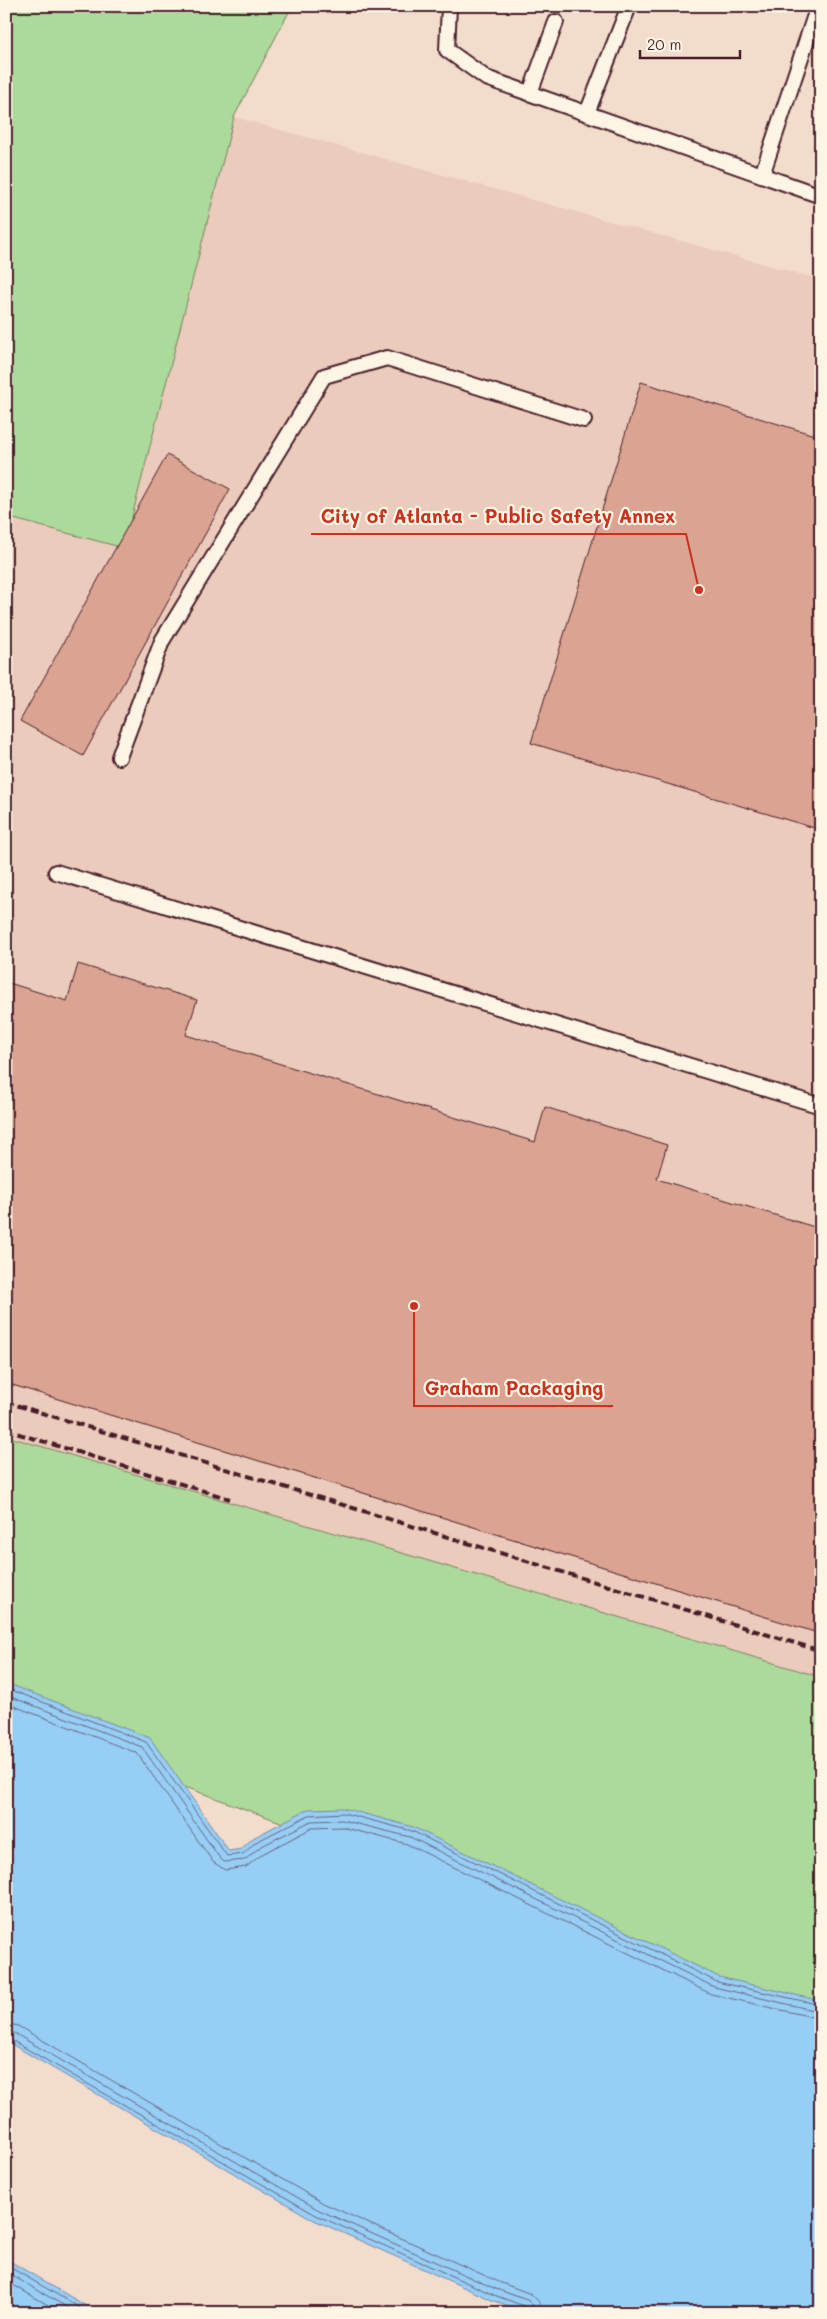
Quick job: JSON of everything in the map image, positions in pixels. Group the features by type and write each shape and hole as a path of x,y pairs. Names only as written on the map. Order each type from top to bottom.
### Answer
{"lane":[{"path":"449,6 447,50 486,78 821,196"},
{"path":"587,114 629,6"},
{"path":"762,175 818,6"},
{"path":"530,93 556,22"},
{"path":"119,757 162,641 324,376 387,358 584,420"},
{"path":"56,872 821,1106"}],"shaded area":[{"path":"234,117 821,280 821,1677 6,1436 6,517 124,548"}],"green space":[{"path":"6,6 292,6 234,117 124,548 6,517"},
{"path":"6,1436 821,1677 821,2021 6,1721"}],"water":[{"path":"6,1683 150,1738 229,1851 241,1849 253,1838 308,1809 343,1808 413,1827 719,1977 821,2001 821,2313 529,2313 492,2300 314,2220 6,2041"},
{"path":"6,2259 98,2313 6,2313"}],"building":[{"path":"641,382 821,437 821,830 531,743"},
{"path":"167,455 230,489 83,756 20,721"},
{"path":"78,964 197,1000 186,1035 535,1142 545,1107 667,1145 657,1179 821,1229 821,1634 6,1383 6,992 9,983 67,1001"}],"railway":[{"path":"6,1402 821,1651"},
{"path":"6,1430 230,1499"}],"place":[{"name":"City of Atlanta - Public Safety Annex","path":"699,590"},
{"name":"Graham Packaging","path":"414,1306"}]}
